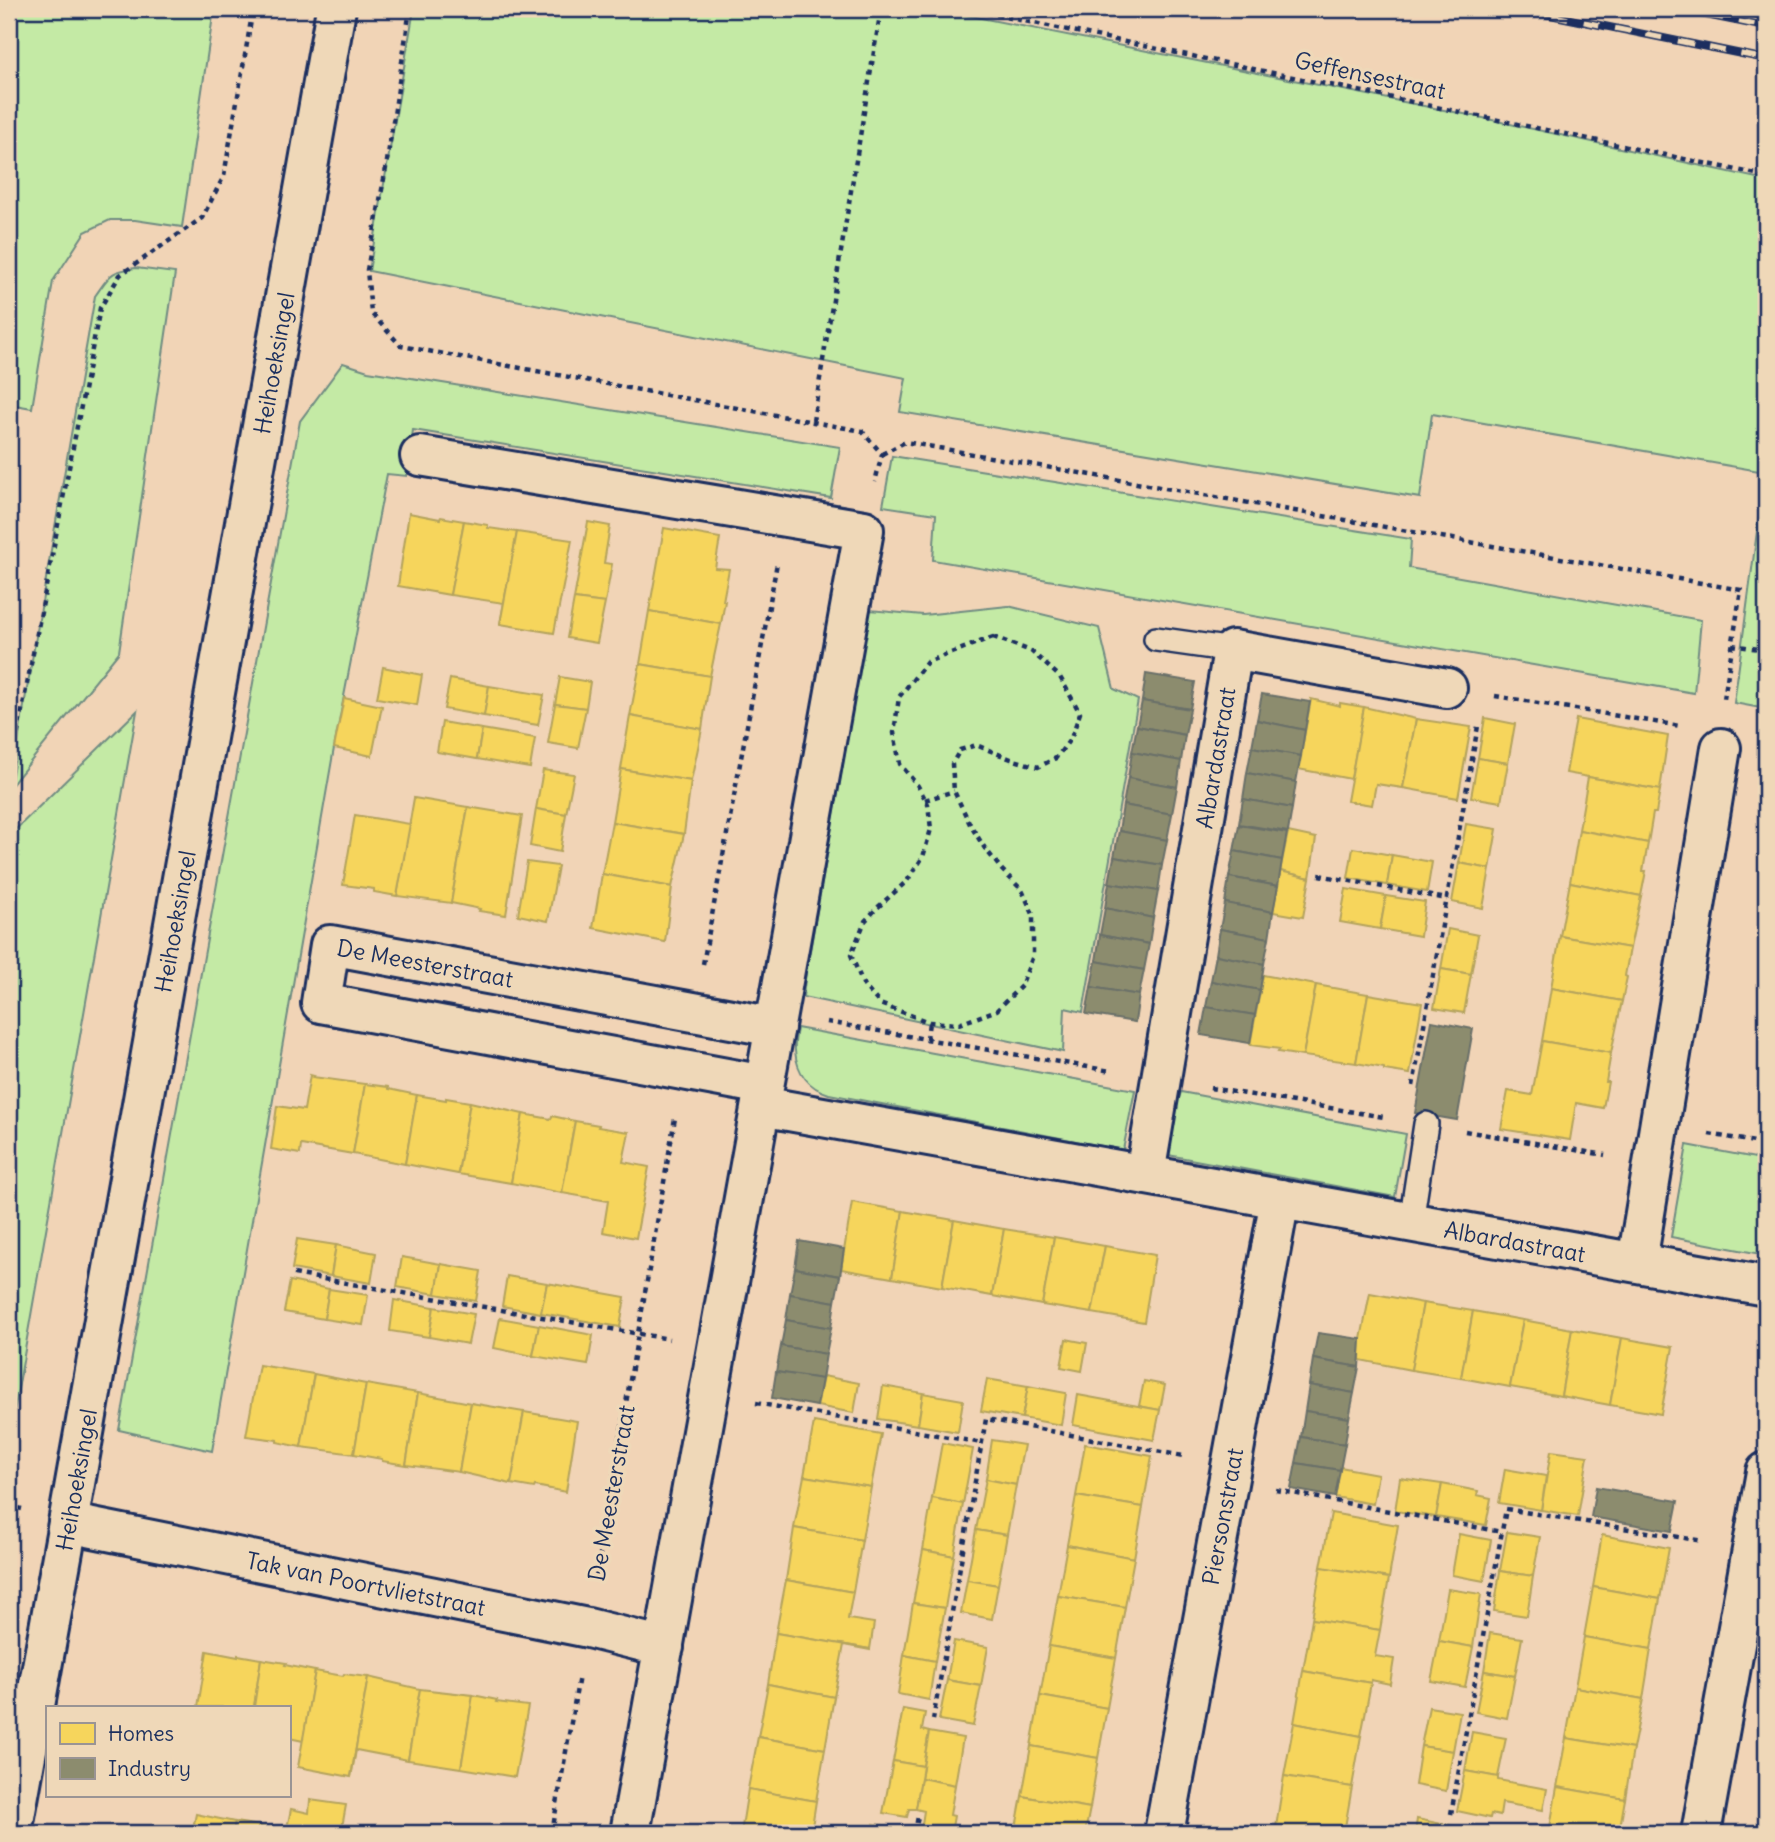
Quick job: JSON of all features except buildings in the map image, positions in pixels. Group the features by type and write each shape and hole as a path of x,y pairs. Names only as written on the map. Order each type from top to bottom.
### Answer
{"street":[{"name":"Heihoeksingel","path":"12,1833 336,9"},
{"path":"419,456 864,530 630,1833"},
{"path":"1233,650 1447,688"},
{"name":"Albardastraat","path":"1145,1174 1233,650"},
{"path":"1637,1262 1660,1125 1707,738"},
{"name":"De Meesterstraat","path":"763,1096 683,1070 321,1003 330,945 694,1012 776,1020"},
{"name":"Albardastraat","path":"763,1096 1145,1174 1766,1286"},
{"name":"Piersonstraat","path":"1164,1833 1280,1199"},
{"path":"1701,1833 1766,1472"},
{"name":"Tak van Poortvlietstraat","path":"68,1523 588,1628 664,1647"}],"lane":[{"path":"1156,639 1233,650"},
{"path":"1411,1222 1417,1123"}],"path":[{"path":"9,773 100,308 120,275 202,218 224,176 253,9"},
{"path":"410,9 386,168 367,270 371,313 401,345 862,431 882,454"},
{"path":"813,421 881,9"},
{"name":"Geffensestraat","path":"967,9 1766,176"},
{"path":"864,530 882,454 905,442 1741,590 1724,699"},
{"path":"694,1012 785,518"},
{"path":"993,637 1031,651 1060,677 1080,713 1071,738 1056,758 1038,767 976,745 960,750 953,764 954,791 984,847 1022,890 1033,914 1033,956 1021,986 997,1010 959,1024 929,1022 880,1004 864,986 851,955 865,921 907,881 923,857 931,829 928,804 918,786 900,764 894,733 899,697 927,662 993,637"},
{"path":"1732,645 1766,650"},
{"path":"1447,688 1707,738"},
{"path":"1417,1123 1447,899 1484,694"},
{"path":"925,800 954,791"},
{"path":"1319,875 1447,899"},
{"path":"776,1020 927,1039 1653,1163"},
{"path":"927,1039 929,1022"},
{"name":"De Meesterstraat","path":"552,1833 683,1070"},
{"path":"1660,1125 1766,1144"},
{"path":"293,1274 718,1346"},
{"path":"709,1395 982,1443"},
{"path":"933,1720 986,1419 1502,1532"},
{"path":"1451,1814 1506,1509 1752,1549"},
{"path":"915,1833 918,1816"}],"green space":[{"path":"9,9 214,9 182,227 135,220 110,220 85,232 53,281 32,408 9,404"},
{"path":"414,9 936,9 1474,116 1766,180 1766,709 1734,703 1765,472 1432,414 1420,498 900,412 906,378 369,271"},
{"path":"136,268 175,273 119,652 10,787 95,296 111,275"},
{"path":"343,363 368,371 840,447 831,498 413,430 407,476 387,474 334,748 212,1451 119,1430 300,421"},
{"path":"892,456 1411,539 1409,568 1701,620 1694,693 933,560 936,514 883,506"},
{"path":"1008,606 1099,628 1114,689 1138,700 1083,1012 1065,1008 1063,1052 803,997 870,610 923,615"},
{"path":"137,711 9,1441 9,836"},
{"path":"797,1028 1135,1090 1123,1150 829,1094 810,1084 801,1073 795,1051"},
{"path":"1181,1092 1406,1134 1395,1197 1168,1155 1174,1113"},
{"path":"1687,1145 1766,1160 1766,1255 1671,1237"}],"railway":[{"path":"1521,9 1766,59"},
{"path":"1676,9 1766,27"}]}
